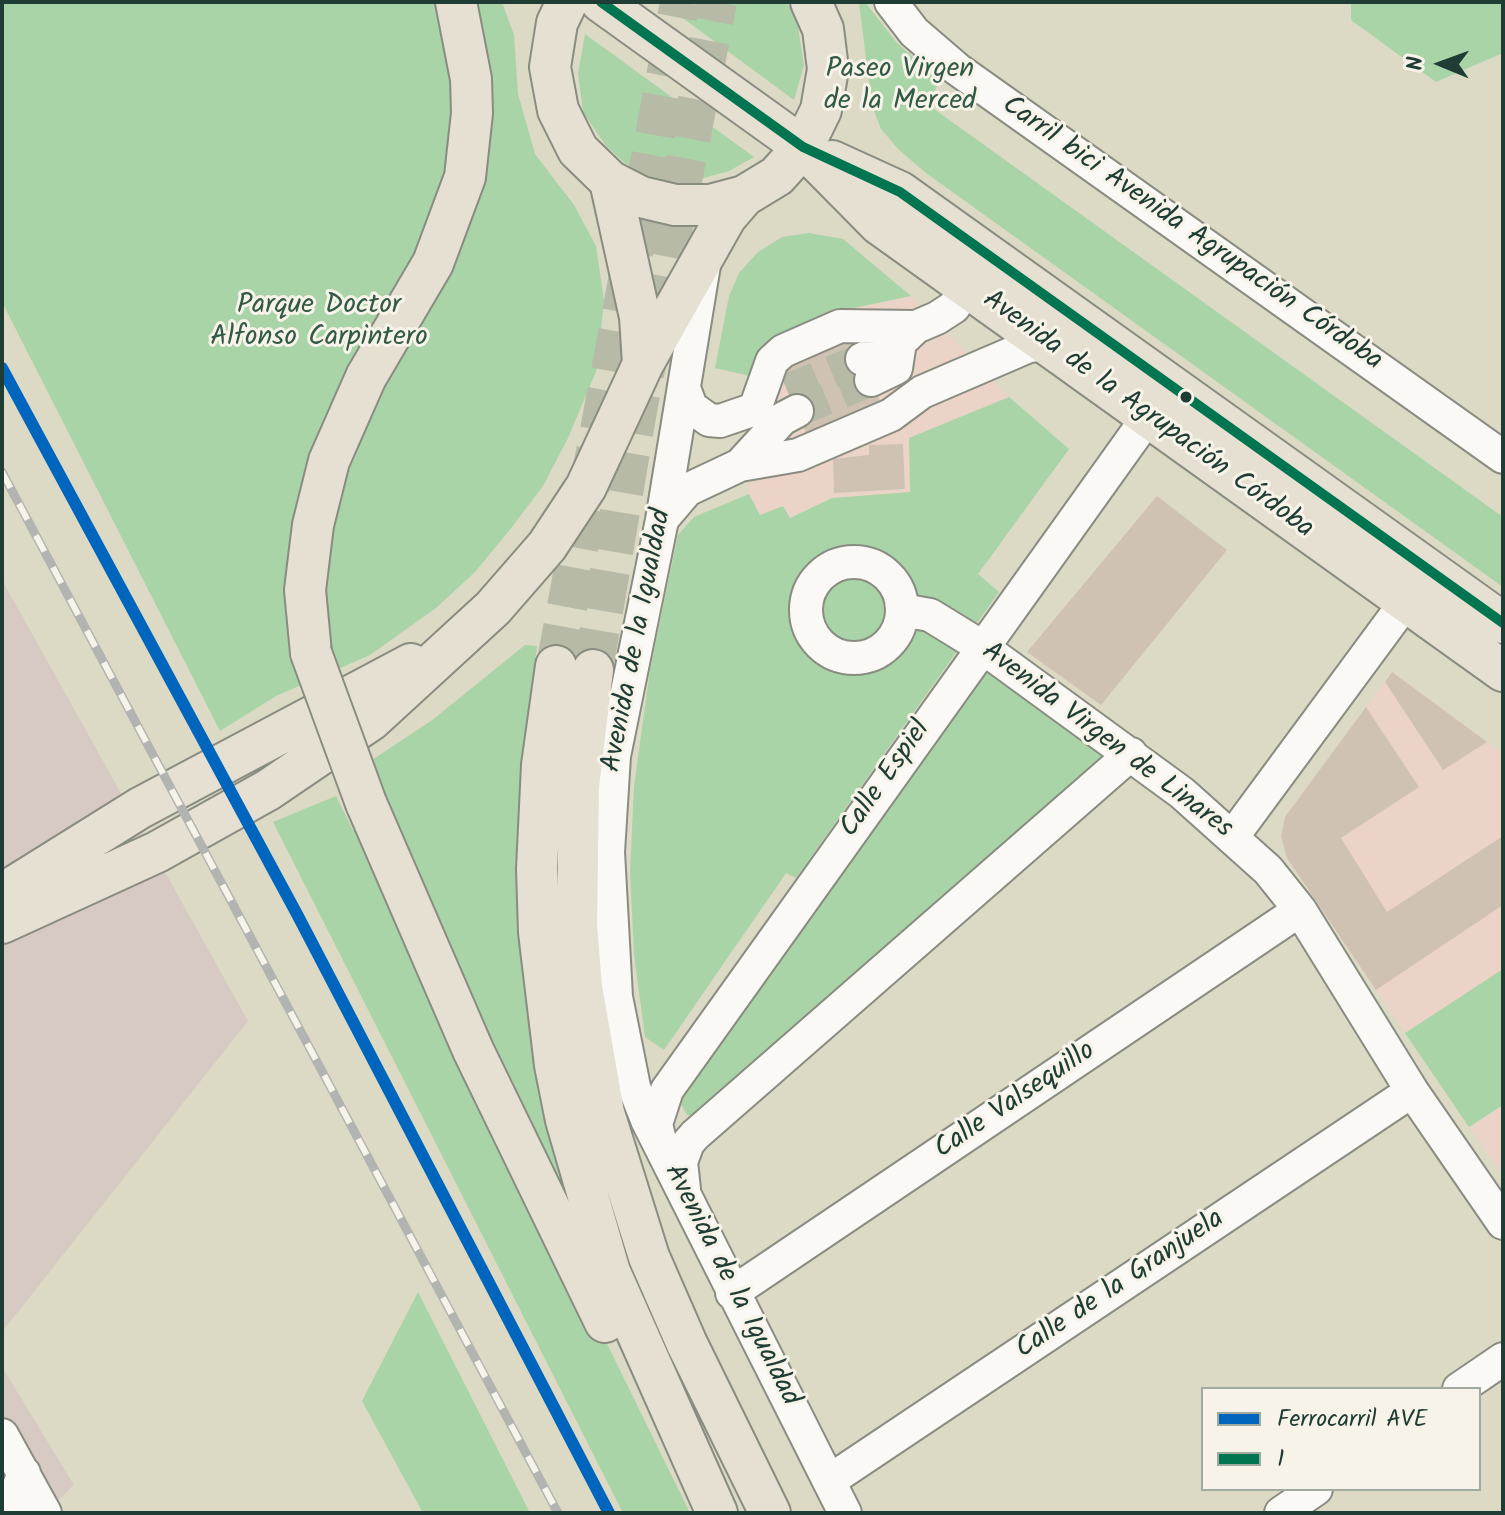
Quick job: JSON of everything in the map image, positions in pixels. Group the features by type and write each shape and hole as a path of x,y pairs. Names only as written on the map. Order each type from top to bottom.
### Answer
{"main road":[{"path":"456,2 471,79 472,113 465,177 433,263 366,377 329,461 313,525 305,590 311,653 366,803 532,1174 658,1428 716,1513"},
{"path":"567,2 557,23 550,67 558,110 578,150 610,181 641,197 675,205 710,205 744,196 777,176 803,147 821,110 828,69 823,29 811,2"},
{"name":"Avenida de la Agrupación Córdoba","path":"601,2 803,147 879,224 1407,602 1497,655"},
{"name":"Avenida de la Agrupación Córdoba","path":"803,147 900,192 1503,623"},
{"path":"610,181 640,317 643,364"},
{"path":"2,923 157,852 268,790 371,720 460,638 521,577 568,516 605,452 643,364 707,249 744,196"},
{"path":"2,894 140,808 460,638"},
{"name":"Avenida de la Igualdad","path":"716,1513 610,1272 577,1160 558,1079 545,997 537,869 542,765 574,668 579,786 577,925 582,987 601,1099 617,1161 649,1257 687,1344 770,1513"}],"street":[{"name":"Carril bici Avenida Agrupación Córdoba","path":"891,2 914,32 957,69 1503,457"},
{"name":"Avenida de la Igualdad","path":"707,249 662,520 621,710 608,852 611,953 623,1046 634,1087 687,1204 845,1513"},
{"path":"889,355 954,307 960,297 957,283 950,275"},
{"path":"740,465 772,361 783,351 840,326 889,355"},
{"path":"662,520 671,504 687,490 740,465 798,455 891,415 922,392 1029,346 1040,345 1058,352"},
{"path":"889,355 891,415"},
{"path":"684,388 691,407 709,420 720,421 792,401 782,419 740,465"},
{"name":"Calle Espiel","path":"665,1155 656,1124 667,1090 1148,417"},
{"path":"1233,836 1429,570"},
{"name":"Avenida Virgen de Linares","path":"902,610 930,615 982,647 1131,754 1233,836 1268,870 1300,910 1412,1091 1503,1223"},
{"path":"687,1204 681,1162 688,1143 695,1135 1131,754"},
{"name":"Calle Valsequillo","path":"732,1293 1300,910"},
{"name":"Calle de la Granjuela","path":"829,1481 1412,1091"},
{"path":"1462,1387 1503,1359"},
{"path":"2,1435 45,1513"},
{"path":"8,1513 24,1473"},
{"path":"1281,1513 1313,1491"}],"shaded area":[{"path":"911,296 1009,397 909,438 911,492 832,498 789,518 760,516 749,494 751,398 759,359 771,340 835,312"},
{"path":"2,580 248,1021 2,1332"},
{"path":"1392,672 1503,754 1503,1177 1287,858 1281,837 1285,817"},
{"path":"2,1367 74,1485 45,1513 2,1513"}],"green space":[{"name":"Parque Doctor Alfonso Carpintero","path":"2,2 502,2 514,35 518,94 535,154 574,205 596,246 604,301 597,369 568,438 543,486 512,527 475,572 436,608 370,655 276,696 220,731 2,302"},
{"path":"661,2 786,2 796,15 804,65 794,100"},
{"name":"Paseo Virgen de la Merced","path":"859,2 865,2 897,43 940,81 927,104 1503,517 1503,587 926,173 899,150 881,129 872,106"},
{"path":"1351,2 1503,2 1503,53 1436,82 1351,20"},
{"path":"585,34 754,157 729,171 696,180 662,177 626,164 606,146 583,112 578,74"},
{"path":"809,233 843,239 911,296 835,312 771,340 754,377 715,368 729,296 739,273 757,253 782,237"},
{"path":"1009,397 1069,449 978,574 999,592 796,878 786,873 664,1050 645,1037 634,954 630,871 634,787 650,670 678,535 694,517 749,494 760,515 783,506 790,518 832,498 910,492 909,438"},
{"path":"525,645 537,646 520,778 518,925 547,1130 579,1235 363,766 431,721"},
{"path":"991,671 1097,747 1101,756 1099,765 695,1116 687,1115 681,1104 683,1095 984,672"},
{"path":"336,796 353,830 367,825 588,1305 690,1513 623,1513 273,822"},
{"path":"1503,969 1503,1105 1469,1127 1405,1033"},
{"path":"418,1292 530,1513 423,1513 362,1401"}],"building":[{"path":"850,331 882,405 808,438 776,364"},
{"path":"903,444 905,489 834,493 833,459 869,455 869,445"},
{"path":"1157,496 1227,550 1101,705 1027,652"},
{"path":"1392,672 1487,742 1443,770 1385,682"},
{"path":"1366,707 1419,787 1341,838 1387,912 1503,836 1503,905 1376,990 1287,858 1281,837 1285,817"}],"tunnel":[{"path":"556,666 680,2"},
{"path":"593,670 638,405 717,2"},
{"path":"787,390 862,359"},
{"path":"797,411 871,380"}],"railway":[{"path":"2,472 558,1513"}],"rail line":[{"name":"AVE","path":"2,368 298,916 609,1513"}],"transit line":[{"name":"1","path":"601,2 803,147 900,192 1503,623"}]}
